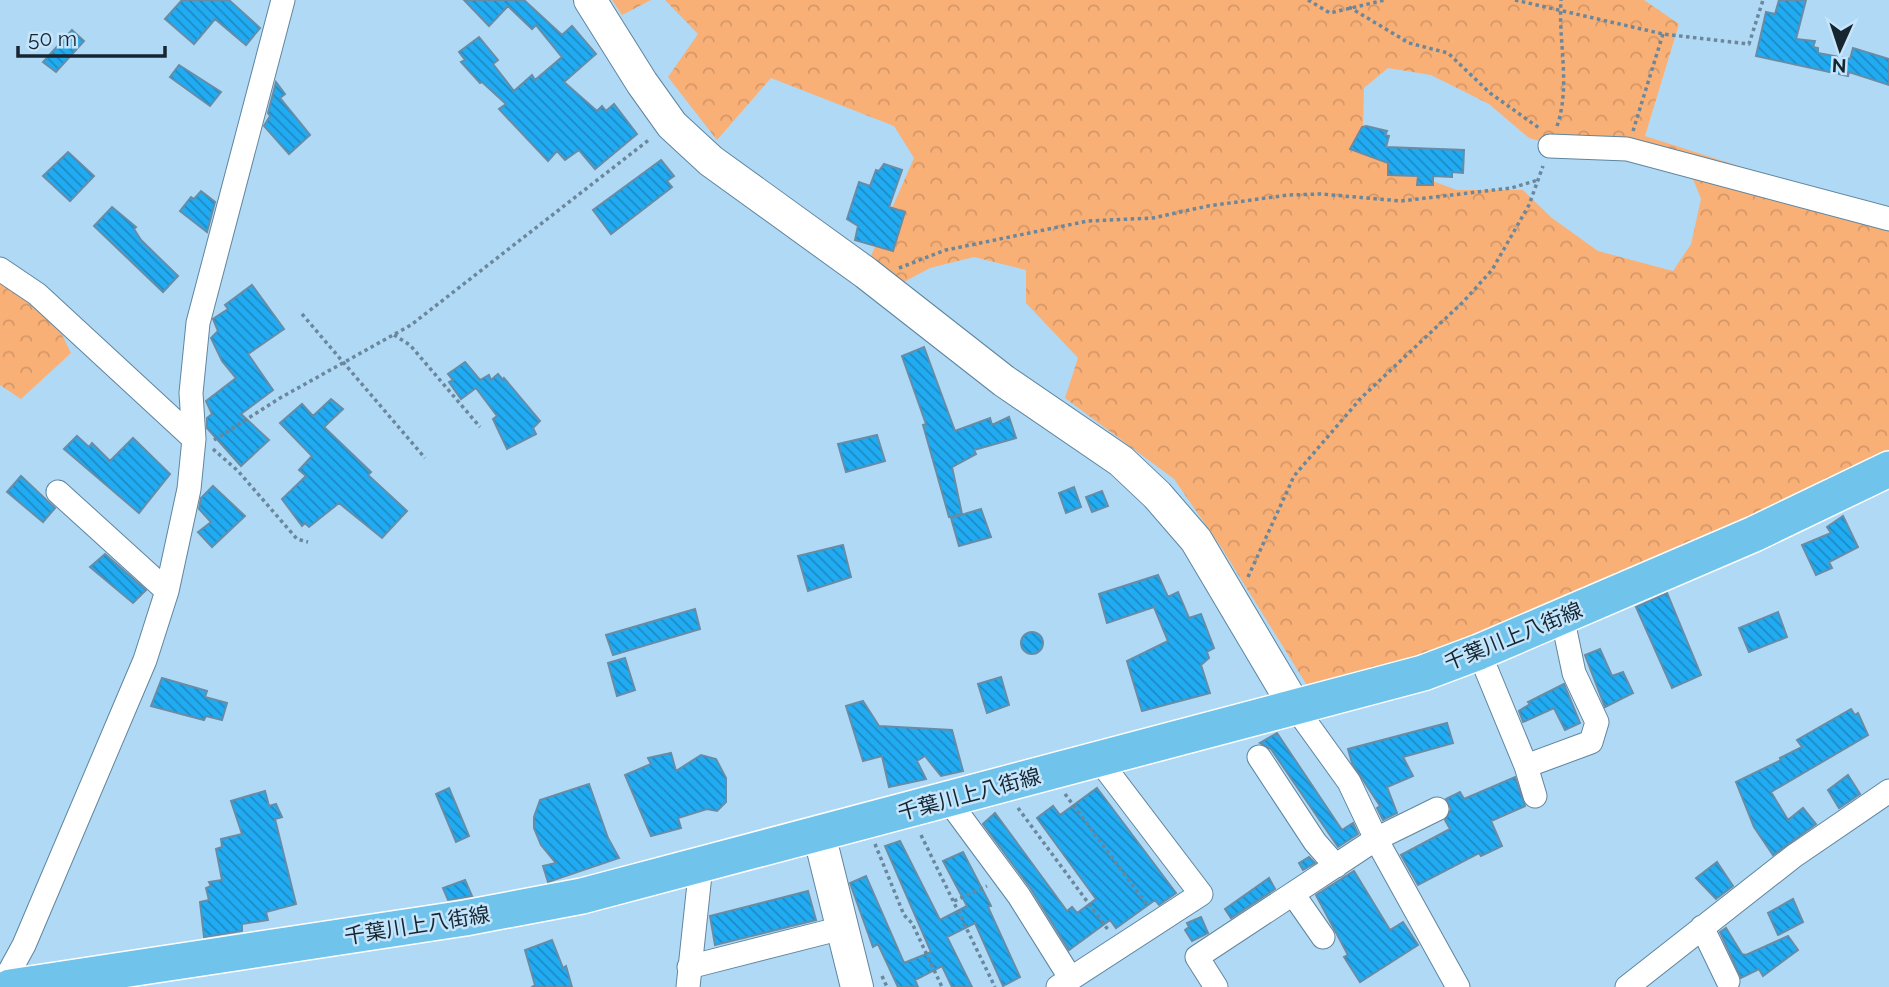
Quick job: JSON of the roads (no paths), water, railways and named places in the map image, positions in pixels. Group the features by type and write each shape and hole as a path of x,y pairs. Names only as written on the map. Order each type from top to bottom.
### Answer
{"main road":[{"name":"千葉川上八街線","path":"10,987 89,980 521,909 701,865 1423,673 1562,617 1827,501 1889,469"}],"street":[{"path":"1,987 24,945 145,660 167,591 202,442 191,393 198,323 283,0"},
{"path":"590,0 642,83 673,124 711,161 866,273 1004,381 1130,470 1157,495 1196,540 1294,707 1349,782 1376,839 1458,987"},
{"path":"1551,142 1627,149 1889,219"},
{"path":"0,269 37,294 202,442"},
{"path":"58,492 167,591"},
{"path":"1526,766 1591,742 1597,731 1597,722 1574,673 1562,617"},
{"path":"1479,652 1526,766 1535,796"},
{"path":"1259,757 1315,842 1336,866"},
{"path":"948,800 1005,877 1064,983 1201,894 1099,760"},
{"path":"1627,987 1794,856 1889,791"},
{"path":"1216,987 1197,957 1376,839 1421,830 1437,809"},
{"path":"819,834 857,987"},
{"path":"701,865 689,977 842,928"},
{"path":"1293,894 1323,937"},
{"path":"1702,928 1728,981"}]}
